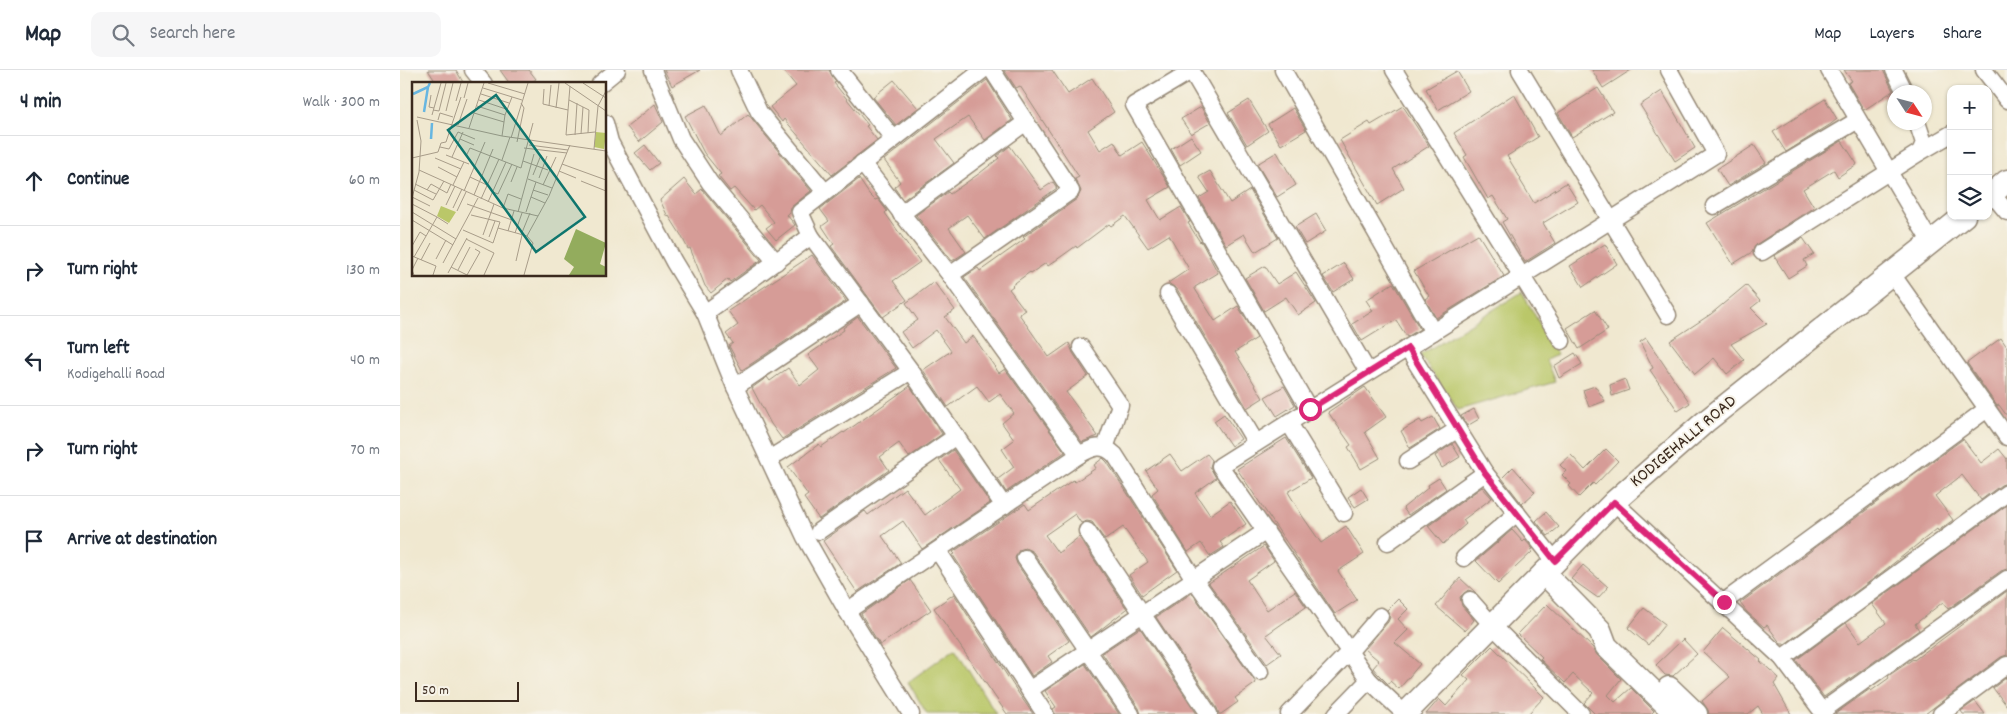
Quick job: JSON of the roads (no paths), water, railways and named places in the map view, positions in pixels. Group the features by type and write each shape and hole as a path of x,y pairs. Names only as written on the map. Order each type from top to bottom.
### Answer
{"main road":[{"name":"KODIGEHALLI ROAD","path":"1405,714 1614,502 1705,422 1959,220"},
{"path":"1550,567 1600,630 1606,646 1676,714"},
{"path":"1600,630 1614,635 1696,714"}],"street":[{"path":"473,70 482,82"},
{"path":"602,82 616,70"},
{"path":"653,70 681,139 710,183 776,262"},
{"path":"739,70 759,112 825,192"},
{"path":"839,70 894,138"},
{"path":"983,70 800,212 811,236 911,371 1004,506"},
{"path":"950,275 1072,191 992,70"},
{"path":"1310,409 1134,105 1191,70 1368,372"},
{"path":"1284,70 1433,332"},
{"path":"1394,70 1562,341"},
{"path":"1520,70 1668,315"},
{"path":"1405,714 1370,680 1349,652 1220,466 1716,154 1669,70"},
{"path":"1829,70 1931,242"},
{"path":"1894,70 1902,85"},
{"path":"1984,70 2007,100"},
{"path":"1714,206 1858,120"},
{"path":"901,214 1026,122"},
{"path":"606,127 610,142 674,262 705,313 735,387 805,537 847,611 911,714"},
{"path":"1920,130 1924,143 1920,152"},
{"path":"1762,252 1947,136"},
{"path":"862,163 950,275 1079,455"},
{"path":"1996,190 2007,212"},
{"path":"705,313 811,236"},
{"path":"1892,274 2007,437"},
{"path":"1168,294 1256,443"},
{"path":"735,387 861,303"},
{"path":"1081,347 1120,405 1105,448"},
{"path":"1408,348 1485,473 1517,513 1550,567"},
{"path":"769,459 911,371"},
{"path":"1724,602 1987,409"},
{"path":"1288,423 1344,513"},
{"path":"1408,461 1458,428"},
{"path":"819,530 956,436"},
{"path":"847,611 1079,455 1098,446 1108,448 1116,456 1194,579 1260,672"},
{"path":"1388,542 1485,473"},
{"path":"1782,658 2007,493"},
{"path":"1614,502 1724,602 1782,658 1823,713 2007,579"},
{"path":"1464,558 1517,513"},
{"path":"1087,531 1209,714"},
{"path":"1029,690 1266,531"},
{"path":"938,551 1045,714"},
{"path":"1025,558 1131,714"},
{"path":"1470,600 1574,712"},
{"path":"1289,714 1349,652 1380,616"},
{"path":"1942,714 2007,665"},
{"path":"1336,714 1370,680"}]}
